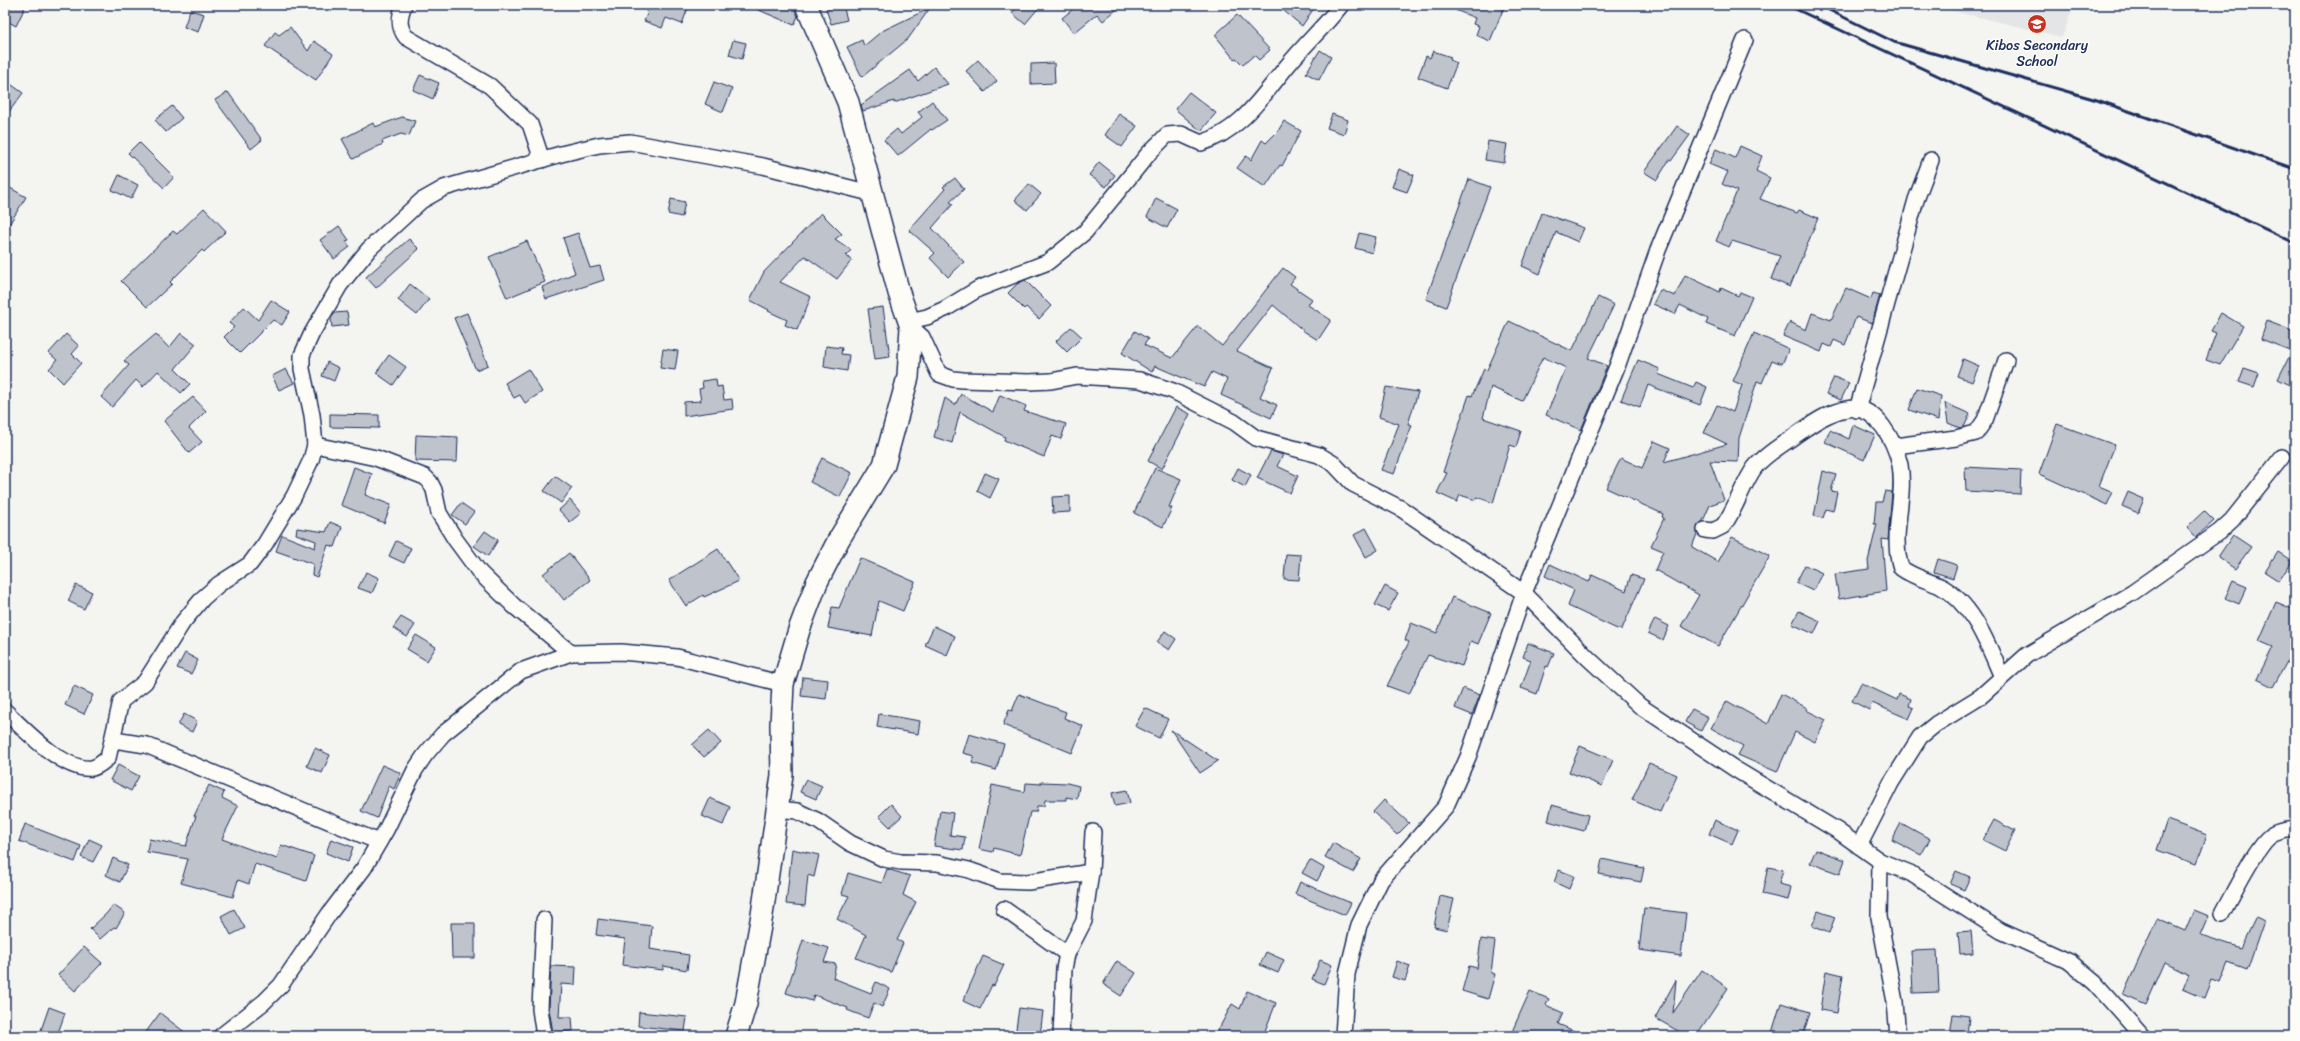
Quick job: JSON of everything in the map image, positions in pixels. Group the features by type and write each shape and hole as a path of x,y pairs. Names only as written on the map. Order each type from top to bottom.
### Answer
{"street":[{"path":"404,5 400,16 400,23 401,31 406,37 490,86 530,124 542,160"},
{"path":"736,1036 746,1003 782,775 781,725 783,684 798,630 817,582 839,539 884,465 893,430 904,397 908,377 910,324 899,293 874,194 848,102 806,5"},
{"path":"910,324 945,309 978,289 1048,262 1057,256 1085,232 1149,153 1168,135 1181,134 1201,143 1212,140 1234,127 1266,93 1341,5"},
{"path":"1343,1036 1347,974 1359,925 1381,880 1446,806 1468,758 1524,593 1618,364 1658,250 1745,40"},
{"path":"5,711 43,746 80,768 94,768 108,758 114,740 121,702 145,682 183,622 204,598 219,584 250,564 265,544 294,496 311,460 315,445 302,369 302,355 312,332 340,285 369,249 421,201 444,188 542,160 599,145 630,142 763,166 874,194"},
{"path":"1857,410 1916,200 1931,160"},
{"path":"910,324 922,337 939,374 953,379 1029,382 1051,381 1077,376 1140,380 1173,391 1234,422 1256,438 1319,455 1334,464 1353,484 1400,508 1524,593 1588,658 1640,706 1880,860 1910,873 2001,931 2070,962 2095,984 2142,1036"},
{"path":"1895,446 1956,438 1976,433 1985,420 2006,360"},
{"path":"1705,530 1713,531 1722,526 1755,467 1768,455 1809,426 1847,408 1870,415 1881,423 1895,446 1901,479 1897,540 1901,568 1907,573 1940,586 1962,604 1984,638 2002,677"},
{"path":"315,445 376,458 425,477 430,482 434,490 439,513 480,573 514,606 571,653"},
{"path":"1859,846 1891,783 1920,736 1936,724 1980,698 2027,655 2132,592 2219,532 2232,520 2282,457"},
{"path":"221,1036 264,1002 281,985 329,914 364,868 379,842 415,770 443,734 521,671 571,653 621,652 677,657 783,684"},
{"path":"114,740 146,745 379,842"},
{"path":"777,809 797,811 818,821 850,843 884,858 896,861 938,863 969,870 1000,881 1028,882 1091,872"},
{"path":"2222,914 2268,837 2280,831 2295,829"},
{"path":"1061,1036 1061,991 1066,954 1084,921 1091,872 1093,832"},
{"path":"1880,860 1879,917 1895,1002 1898,1036"},
{"path":"1004,909 1066,954"},
{"path":"544,920 540,1009 544,1036"}],"shaded area":[{"name":"Kibos Secondary School","path":"1940,5 2074,5 2062,37 1953,11"}],"building":[{"path":"5,5 26,5 16,26 5,20"},
{"path":"635,5 689,5 682,24 666,18 662,28 644,21 648,12"},
{"path":"747,5 793,5 798,16 794,25"},
{"path":"843,5 847,20 831,24 826,9"},
{"path":"1019,5 1041,5 1025,24 1012,13"},
{"path":"1078,5 1122,5 1103,21 1097,14 1074,33 1062,18"},
{"path":"1277,5 1316,5 1302,26"},
{"path":"1443,5 1505,5 1490,41 1476,35 1479,26 1473,24 1475,18"},
{"path":"930,8 908,39 862,77 847,47 862,40 864,46 882,31"},
{"path":"190,10 204,14 198,32 184,27"},
{"path":"1237,15 1270,50 1259,60 1254,55 1243,65 1236,58 1234,59 1215,35"},
{"path":"290,27 308,51 314,41 333,54 316,80 265,46 275,32 279,35"},
{"path":"733,40 746,43 742,59 729,55"},
{"path":"1320,50 1331,57 1319,80 1306,73"},
{"path":"1433,51 1451,57 1450,60 1457,63 1447,88 1418,77 1426,56 1430,58"},
{"path":"978,60 997,81 985,92 966,71"},
{"path":"1054,63 1055,83 1031,84 1031,64"},
{"path":"934,67 948,84 894,103 894,101 863,111 861,105 910,70 918,81"},
{"path":"420,75 439,83 433,99 413,90"},
{"path":"5,80 23,93 5,117"},
{"path":"714,82 732,89 723,112 705,104"},
{"path":"228,92 262,140 251,149 215,100"},
{"path":"1189,92 1216,113 1201,131 1175,109"},
{"path":"932,101 947,120 932,130 931,129 898,156 884,140 897,129 901,134 922,117 918,112"},
{"path":"172,106 182,118 166,132 155,120"},
{"path":"1119,114 1137,126 1122,147 1105,135"},
{"path":"1332,114 1348,120 1344,134 1327,128"},
{"path":"402,117 415,121 409,136 401,134 382,141 383,144 353,159 342,139 373,123 375,127"},
{"path":"1284,121 1301,131 1282,166 1280,165 1265,187 1237,168 1246,156 1251,160 1262,140 1266,143 1278,131"},
{"path":"1677,126 1690,135 1671,161 1669,160 1657,180 1644,172"},
{"path":"1488,141 1507,144 1504,163 1485,160"},
{"path":"139,142 174,177 164,188 128,153"},
{"path":"1740,146 1762,156 1756,171 1770,178 1760,199 1797,213 1799,210 1818,218 1790,287 1771,279 1780,256 1732,241 1729,247 1716,241 1737,191 1722,184 1728,172 1709,164 1716,149 1735,158"},
{"path":"1099,162 1115,175 1106,187 1089,175"},
{"path":"1399,169 1414,175 1407,192 1392,187"},
{"path":"119,175 138,185 131,199 112,190"},
{"path":"955,178 964,189 950,202 953,204 932,228 964,262 948,277 930,258 935,253 909,230 945,189 943,187"},
{"path":"1469,179 1490,187 1446,307 1426,299"},
{"path":"1029,184 1041,194 1027,210 1015,200"},
{"path":"5,185 26,197 5,231"},
{"path":"1156,198 1177,209 1167,228 1147,217"},
{"path":"671,199 685,202 682,217 668,214"},
{"path":"204,208 226,231 204,252 202,250 170,282 172,284 147,307 121,281 173,231 177,234"},
{"path":"821,213 842,234 835,239 851,250 846,256 852,260 837,279 805,256 780,282 811,297 797,330 785,325 787,320 750,300 764,272"},
{"path":"1542,213 1584,228 1578,242 1556,232 1540,274 1522,266"},
{"path":"339,226 349,240 346,241 350,247 334,259 320,240"},
{"path":"578,233 590,268 600,266 604,280 546,299 542,287 575,273 563,238"},
{"path":"1359,233 1376,237 1372,253 1355,248"},
{"path":"409,239 419,249 376,288 366,277"},
{"path":"527,241 545,282 507,298 489,257"},
{"path":"1283,268 1295,277 1290,284 1312,299 1308,305 1331,320 1318,340 1305,332 1273,305 1237,351 1273,368 1260,397 1277,405 1271,418 1221,395 1227,379 1212,372 1204,387 1155,366 1152,372 1122,353 1135,331 1148,339 1144,345 1172,358 1198,326 1222,346"},
{"path":"1685,275 1720,292 1721,288 1738,296 1740,292 1752,297 1735,336 1706,324 1708,319 1680,305 1675,314 1653,304 1660,290 1675,296"},
{"path":"1025,280 1051,306 1039,319 1026,307 1024,309 1008,293 1017,284"},
{"path":"410,284 429,299 417,315 398,300"},
{"path":"1846,288 1871,299 1873,293 1880,295 1872,323 1856,317 1845,345 1834,340 1831,347 1824,344 1821,352 1783,336 1790,322 1806,330 1812,313 1831,320"},
{"path":"1598,297 1614,305 1588,358 1607,366 1581,430 1546,415 1566,368 1543,357 1522,401 1491,387 1483,418 1521,431 1516,447 1510,445 1493,503 1477,497 1476,500 1460,495 1457,502 1437,493 1447,473 1443,472 1469,395 1472,396 1484,369 1487,370 1509,321 1572,351"},
{"path":"271,300 290,312 282,325 273,320 240,353 224,337 234,327 229,323 244,307 258,320"},
{"path":"883,307 890,357 875,359 868,309"},
{"path":"347,312 349,325 332,327 331,319 334,313"},
{"path":"467,313 488,365 476,370 454,318"},
{"path":"2221,313 2243,326 2220,365 2206,360 2216,333 2211,331"},
{"path":"2267,321 2295,332 2295,375 2290,385 2278,379 2292,351 2261,339"},
{"path":"1071,327 1082,337 1067,352 1056,341"},
{"path":"181,333 196,344 175,369 190,384 181,393 158,371 143,387 136,380 112,407 101,397 129,365 124,361 156,334 169,348"},
{"path":"1754,333 1789,349 1782,364 1772,360 1762,383 1757,381 1739,438 1738,462 1710,461 1724,500 1710,505 1703,521 1698,525 1697,534 1692,547 1718,562 1732,537 1770,556 1718,646 1681,626 1699,595 1655,570 1663,551 1651,546 1664,518 1662,517 1663,514 1606,488 1621,458 1642,468 1654,441 1670,448 1664,462 1727,444 1704,433 1717,405 1733,412 1742,385 1733,381"},
{"path":"66,334 79,346 72,354 81,363 63,383 49,369 57,360 49,353"},
{"path":"826,346 842,348 841,354 849,355 847,371 824,367"},
{"path":"663,349 678,351 675,370 660,368"},
{"path":"389,355 406,367 393,385 376,373"},
{"path":"1963,359 1979,366 1972,382 1957,376"},
{"path":"1638,360 1660,369 1658,374 1693,388 1696,382 1707,387 1700,405 1648,385 1640,407 1621,400"},
{"path":"327,362 339,368 334,381 322,376"},
{"path":"2244,368 2259,373 2254,387 2239,382"},
{"path":"286,369 294,383 279,390 272,376"},
{"path":"528,369 542,392 525,403 520,395 514,398 505,383"},
{"path":"1834,377 1849,383 1841,400 1826,394"},
{"path":"716,379 717,387 722,386 724,400 732,399 733,409 684,416 684,402 701,401 699,389 703,388 702,381"},
{"path":"1386,387 1418,392 1408,424 1412,425 1394,474 1381,470 1399,424 1379,417"},
{"path":"1917,388 1941,396 1938,420 1909,410"},
{"path":"961,394 993,412 1000,395 1026,406 1024,411 1066,424 1061,439 1052,436 1044,457 1004,440 1005,437 960,412 952,443 934,437 945,398 955,405"},
{"path":"193,397 206,411 189,428 202,442 189,453 164,421"},
{"path":"1945,403 1970,414 1964,427 1960,428 1948,423"},
{"path":"1176,407 1190,414 1162,469 1148,461"},
{"path":"330,414 379,415 379,428 330,427"},
{"path":"2057,424 2115,445 2099,486 2113,492 2107,505 2039,474"},
{"path":"1853,425 1875,435 1864,460 1825,442 1830,430 1849,439"},
{"path":"416,435 458,437 457,462 415,461"},
{"path":"1271,451 1283,455 1277,466 1298,476 1290,493 1257,478"},
{"path":"822,458 852,473 840,497 810,482"},
{"path":"354,467 372,474 365,495 391,505 384,523 341,505"},
{"path":"1965,467 2021,470 2020,494 1966,491"},
{"path":"1155,468 1181,479 1169,507 1172,508 1163,527 1134,513"},
{"path":"1238,468 1251,475 1245,487 1232,480"},
{"path":"1823,471 1836,475 1831,491 1837,492 1833,511 1826,509 1823,518 1814,516"},
{"path":"985,473 999,479 990,498 977,491"},
{"path":"555,476 572,488 561,503 544,491"},
{"path":"1885,491 1892,492 1888,540 1882,539 1886,591 1839,599 1835,574 1869,569 1868,561 1877,524 1874,524 1876,502 1882,502"},
{"path":"2128,492 2144,499 2138,513 2122,506"},
{"path":"1070,496 1070,512 1053,513 1052,497"},
{"path":"570,500 581,513 570,522 559,510"},
{"path":"461,503 474,512 465,524 452,515"},
{"path":"2204,511 2214,521 2196,537 2187,527"},
{"path":"330,522 342,527 335,547 328,545 317,577 312,575 313,564 276,551 282,535 315,548 316,541 296,534 297,528 326,532"},
{"path":"1366,528 1378,550 1366,557 1354,535"},
{"path":"485,531 498,540 488,556 474,546"},
{"path":"2233,535 2251,547 2235,569 2218,557"},
{"path":"396,541 411,548 404,563 389,556"},
{"path":"718,549 739,581 704,597 703,595 686,606 669,580"},
{"path":"2278,552 2292,561 2279,581 2265,572"},
{"path":"569,553 590,580 564,600 543,574"},
{"path":"1286,554 1301,555 1299,580 1284,579"},
{"path":"860,558 915,582 903,611 879,601 872,636 828,628 832,607 839,608"},
{"path":"1938,559 1957,565 1953,578 1934,572"},
{"path":"1550,564 1589,582 1592,575 1626,591 1631,575 1644,579 1622,629 1617,629 1568,606 1574,590 1545,576"},
{"path":"1805,565 1822,573 1813,591 1796,583"},
{"path":"366,572 379,578 372,593 358,588"},
{"path":"2233,581 2247,587 2239,604 2225,598"},
{"path":"76,585 92,592 84,609 68,601"},
{"path":"1385,586 1398,593 1388,611 1375,605"},
{"path":"1452,597 1491,613 1478,644 1471,641 1462,666 1428,655 1409,694 1387,686 1409,642 1405,640 1411,623 1437,633"},
{"path":"2276,602 2295,610 2295,647 2273,687 2257,679 2273,647 2259,641"},
{"path":"1799,611 1820,621 1814,634 1792,624"},
{"path":"401,617 415,625 407,637 393,628"},
{"path":"1655,619 1669,626 1663,640 1648,633"},
{"path":"934,626 955,636 947,655 925,645"},
{"path":"1165,631 1176,639 1169,650 1157,642"},
{"path":"416,635 436,647 427,661 407,649"},
{"path":"1528,643 1554,653 1548,667 1546,666 1537,694 1521,688 1531,660 1523,657"},
{"path":"185,653 198,660 191,674 177,668"},
{"path":"803,677 828,680 826,699 801,696"},
{"path":"1861,683 1897,700 1899,694 1911,699 1909,706 1914,708 1909,719 1872,703 1869,710 1852,701"},
{"path":"74,686 93,695 84,714 65,705"},
{"path":"1463,688 1480,695 1472,715 1455,708"},
{"path":"1019,694 1066,712 1064,718 1083,726 1072,753 1003,725 1009,710 1012,711"},
{"path":"1781,694 1807,708 1806,710 1826,720 1815,742 1795,732 1777,772 1738,755 1743,746 1711,728 1727,701 1768,724"},
{"path":"1145,708 1168,719 1159,738 1135,726"},
{"path":"1692,709 1708,717 1701,731 1685,722"},
{"path":"184,714 197,721 192,732 178,725"},
{"path":"879,714 920,721 918,734 877,727"},
{"path":"709,730 721,743 704,757 692,745"},
{"path":"1171,730 1218,761 1200,773"},
{"path":"969,734 1004,744 996,770 972,763 974,756 963,753"},
{"path":"1580,746 1613,760 1602,786 1569,772"},
{"path":"315,748 330,755 322,773 307,766"},
{"path":"1649,763 1677,775 1660,812 1632,800"},
{"path":"118,765 139,776 131,791 110,780"},
{"path":"382,765 401,773 394,789 389,786 377,818 361,811"},
{"path":"806,779 822,786 816,799 800,792"},
{"path":"1041,782 1067,783 1079,786 1077,799 1066,797 1066,800 1045,800 1044,806 1037,806 1036,812 1030,812 1020,855 994,848 993,852 979,849 992,785 1025,792 1026,783 1041,784"},
{"path":"209,785 224,792 222,798 238,806 222,839 277,859 281,845 314,856 306,881 255,864 249,884 238,880 233,897 181,883 188,859 147,852 149,839 186,846 196,816 194,816"},
{"path":"1127,790 1130,803 1115,806 1112,793"},
{"path":"710,798 730,807 723,825 702,816"},
{"path":"1384,800 1409,823 1397,835 1373,812"},
{"path":"891,804 902,816 890,827 879,816"},
{"path":"1552,805 1588,815 1584,831 1548,821"},
{"path":"940,811 953,813 950,835 965,837 963,850 934,846"},
{"path":"1715,820 1738,830 1732,844 1709,834"},
{"path":"1994,820 2015,831 2005,851 1983,840"},
{"path":"2167,820 2207,835 2196,864 2157,850"},
{"path":"1901,823 1930,839 1921,855 1892,840"},
{"path":"25,824 81,846 75,862 19,841"},
{"path":"89,839 102,845 93,862 81,857"},
{"path":"331,839 353,847 348,862 326,853"},
{"path":"1333,843 1361,859 1353,872 1325,857"},
{"path":"792,849 819,855 814,877 808,875 805,906 786,904"},
{"path":"1816,849 1845,860 1840,874 1810,863"},
{"path":"113,858 128,865 120,882 106,875"},
{"path":"1602,859 1644,868 1641,882 1599,874"},
{"path":"1310,860 1324,868 1317,881 1302,873"},
{"path":"1768,867 1783,870 1779,884 1791,887 1788,900 1762,894"},
{"path":"887,869 910,876 903,895 916,902 897,940 903,943 891,972 856,958 866,935 837,919 849,896 842,894 848,873 882,883"},
{"path":"1559,870 1574,876 1569,889 1554,882"},
{"path":"1956,871 1970,877 1964,890 1950,884"},
{"path":"1300,882 1351,903 1345,915 1295,894"},
{"path":"1440,896 1454,899 1447,930 1434,927"},
{"path":"113,905 125,913 116,928 114,927 100,939 90,929 107,913"},
{"path":"1644,908 1686,913 1681,956 1639,950"},
{"path":"234,909 245,928 231,935 221,916"},
{"path":"2194,910 2209,916 2201,935 2241,948 2256,917 2264,921 2247,970 2228,963 2220,983 2211,980 2204,998 2183,989 2189,974 2165,962 2146,1005 2123,995 2157,919 2185,931"},
{"path":"1818,911 1835,917 1829,933 1812,926"},
{"path":"598,919 652,926 650,949 689,955 687,970 663,966 663,970 622,965 625,939 596,935"},
{"path":"451,923 475,923 475,958 452,958"},
{"path":"1971,931 1973,953 1960,954 1958,932"},
{"path":"1481,939 1495,941 1491,973 1495,974 1488,999 1462,991 1469,966 1477,968"},
{"path":"803,940 829,948 824,962 836,964 833,978 871,993 876,982 890,989 882,1007 874,1003 868,1018 847,1010 848,1008 814,995 812,1001 786,993"},
{"path":"84,947 102,963 75,991 58,975"},
{"path":"1937,950 1939,992 1913,993 1911,951"},
{"path":"1266,952 1284,960 1278,973 1260,965"},
{"path":"983,956 1004,965 994,986 992,985 980,1009 963,1001"},
{"path":"1320,960 1332,965 1324,984 1312,979"},
{"path":"1117,961 1136,973 1121,996 1103,984"},
{"path":"1397,961 1410,966 1405,981 1392,977"},
{"path":"551,966 576,967 575,985 561,984 559,1017 572,1017 573,1031 553,1032 549,1009"},
{"path":"1702,970 1728,988 1696,1036 1687,1036 1655,1018 1676,980 1673,1013"},
{"path":"1826,971 1843,975 1837,1013 1820,1010"},
{"path":"1247,991 1276,1003 1263,1036 1215,1036 1232,1004 1240,1009"},
{"path":"1530,991 1549,999 1546,1005 1563,1013 1558,1024 1586,1036 1510,1036"},
{"path":"1781,1003 1810,1012 1803,1036 1771,1036"},
{"path":"49,1007 65,1013 57,1036 39,1036"},
{"path":"1019,1008 1043,1011 1040,1036 1015,1036"},
{"path":"639,1012 687,1017 685,1031 638,1026"},
{"path":"160,1013 174,1024 190,1036 143,1036"},
{"path":"1953,1014 1969,1016 1967,1036 1950,1036"}],"railway":[{"path":"1787,5 2295,243"},
{"path":"1819,5 1894,42 2097,100 2295,169"}],"place":[{"name":"Kibos Secondary School","path":"2037,24"}]}
